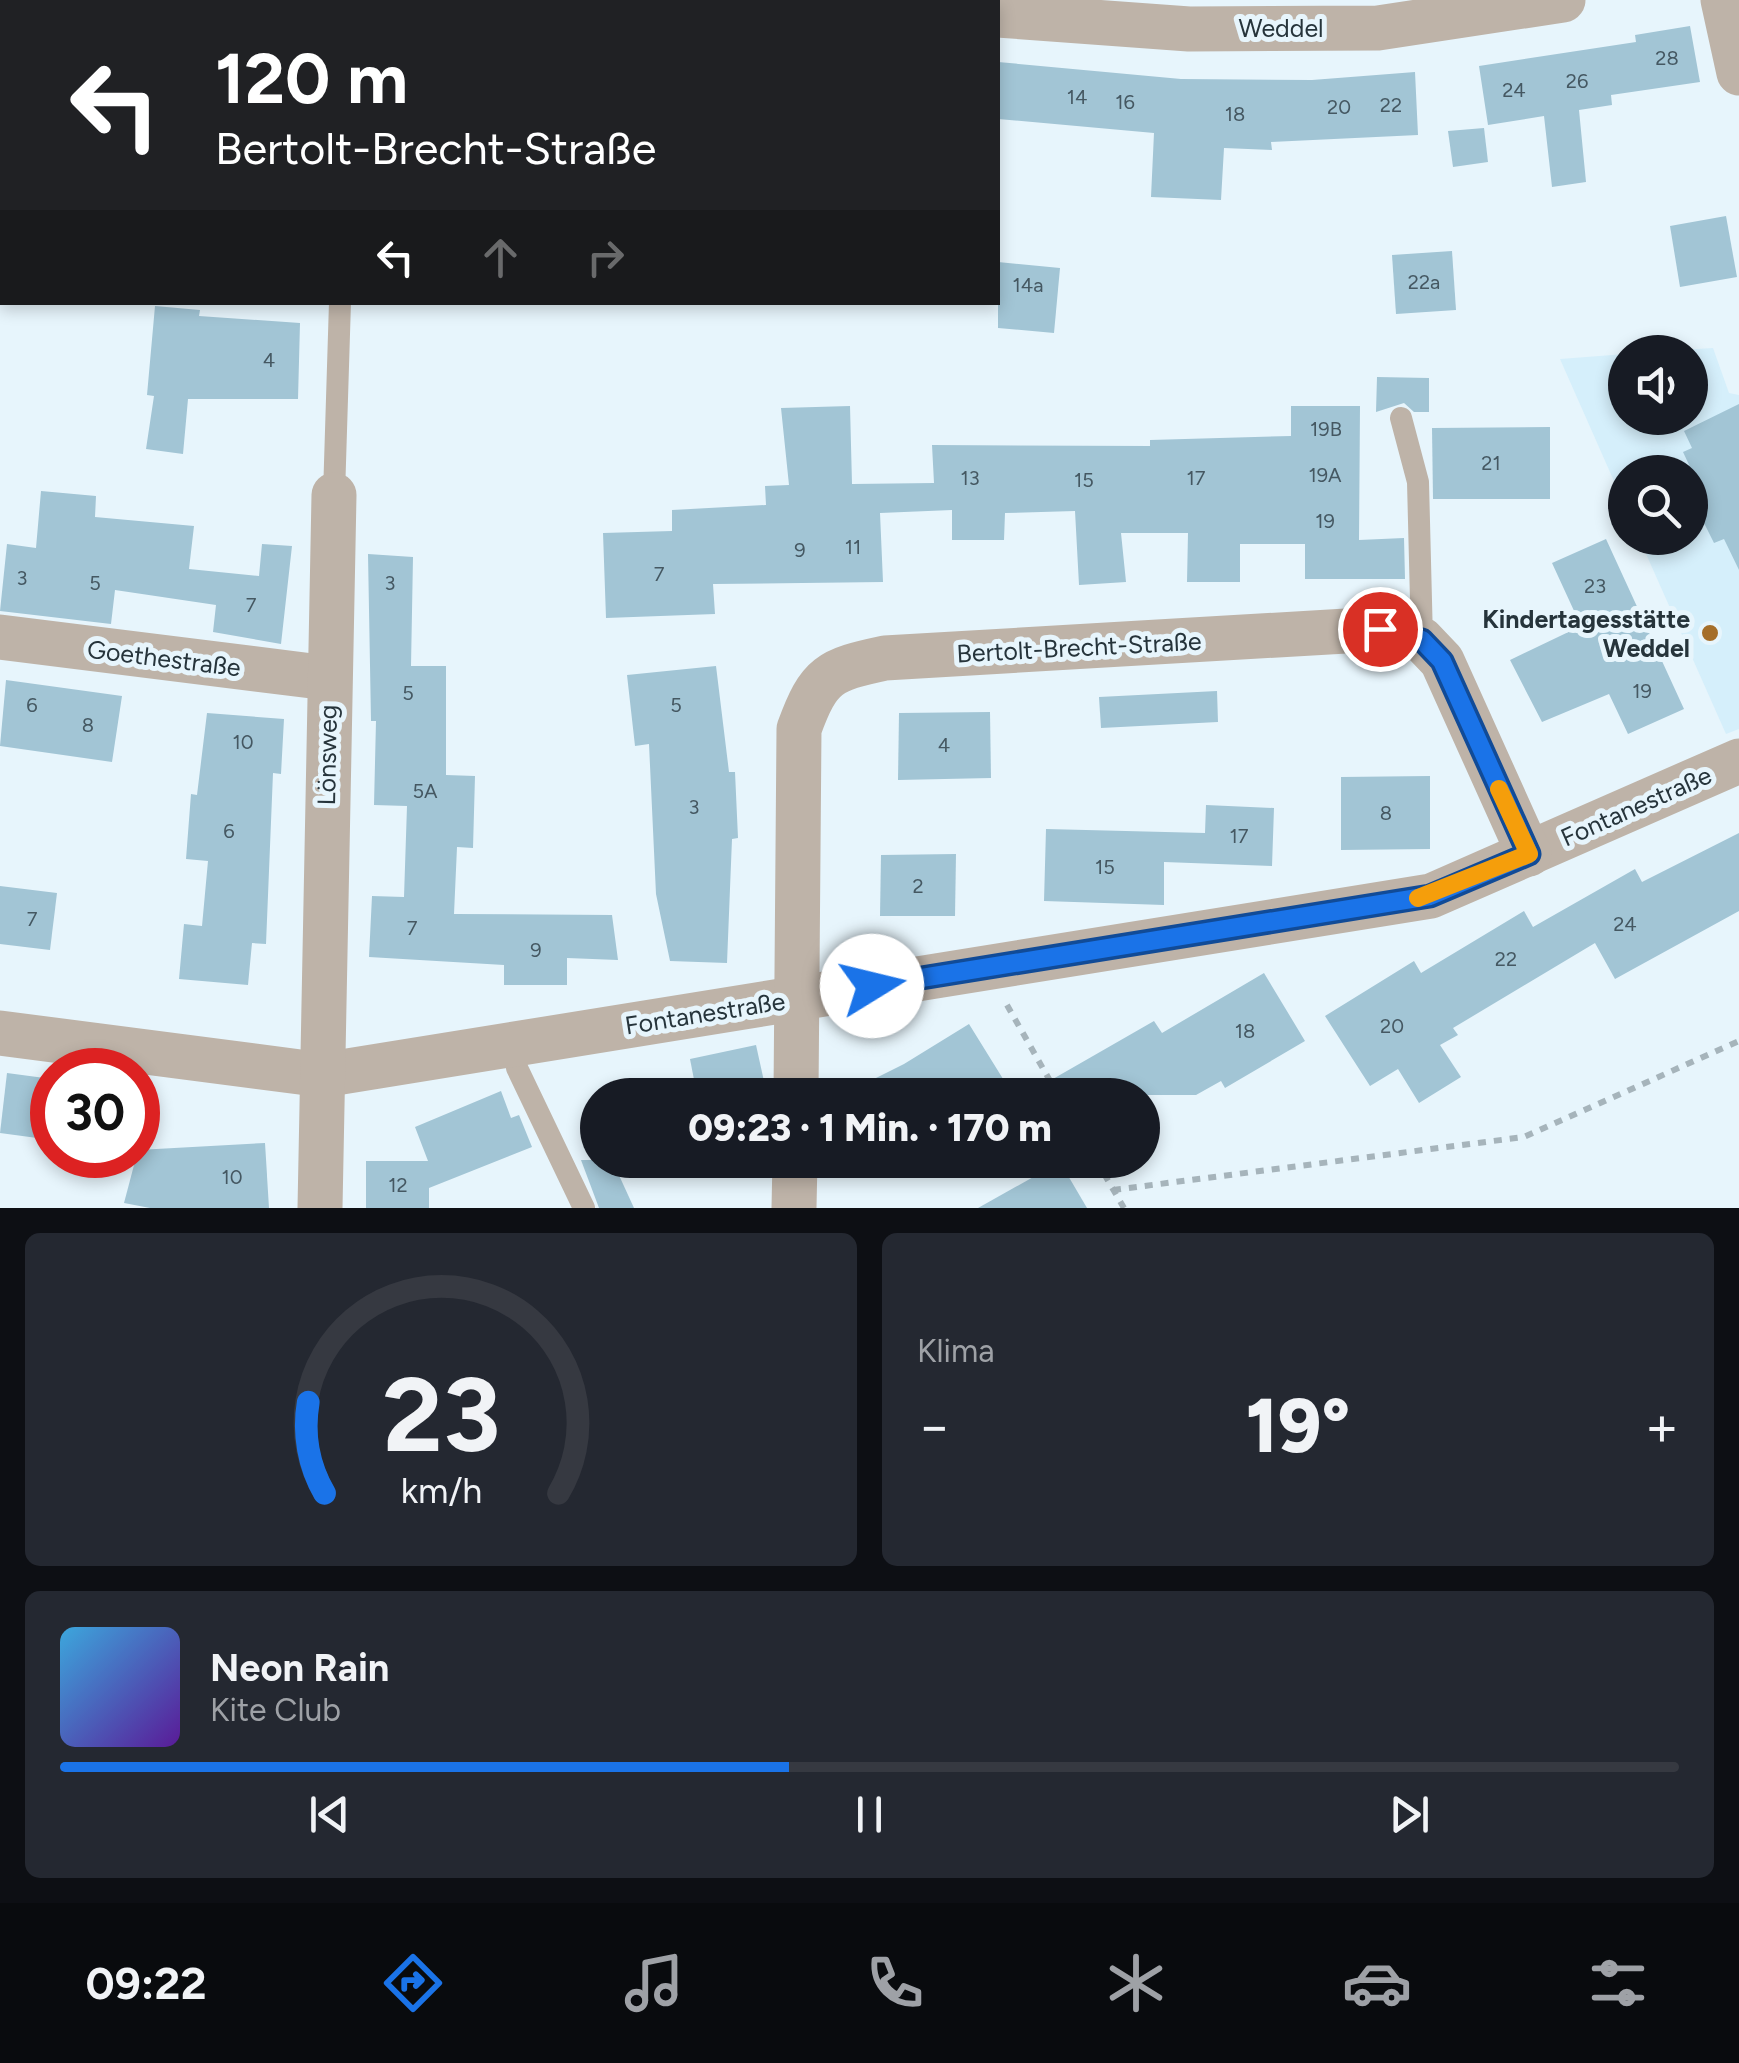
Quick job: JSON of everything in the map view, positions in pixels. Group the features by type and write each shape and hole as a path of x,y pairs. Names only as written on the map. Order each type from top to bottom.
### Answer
{"street":[{"name":"Weddel","path":"1000,15 1189,29 1378,28 1563,0"},
{"path":"1723,0 1739,73"},
{"name":"Lönsweg","path":"320,1208 334,495"},
{"name":"Bertolt-Brecht-Straße","path":"796,1078 799,729 814,688 843,667 885,658 1380,629 1422,640"},
{"name":"Goethestraße","path":"0,637 328,678"},
{"path":"1422,640 1442,661 1529,854"},
{"name":"Fontanestraße","path":"0,1033 324,1075 1430,896 1739,760"},
{"path":"794,1178 794,1208"}],"lane":[{"name":"Lönsweg","path":"334,495 340,305"},
{"path":"1401,418 1418,482 1422,640"},
{"path":"514,1044 517,1068 584,1208"}],"path":[{"path":"985,968 1048,1078"},
{"path":"1113,1190 1524,1136 1739,1041"},
{"path":"1106,1178 1124,1208"}],"shaded area":[{"name":"Kindertagesstätte Weddel","path":"1708,348 1713,348 1729,393 1739,395 1739,729 1726,734 1647,555 1708,555 1708,455 1608,455 1608,468 1560,359 1608,355 1608,435 1708,435"}],"building":[{"path":"1690,26 1700,82 1611,95 1612,105 1579,110 1586,182 1552,187 1544,116 1488,125 1479,66 1636,42 1635,35"},
{"path":"1000,62 1181,79 1312,80 1415,72 1418,135 1271,142 1272,150 1224,148 1221,200 1151,197 1154,133 1000,119"},
{"path":"1484,128 1488,162 1453,167 1448,131"},
{"path":"1726,216 1737,277 1680,287 1670,226"},
{"path":"1452,251 1456,310 1396,314 1392,255"},
{"path":"1000,262 1060,268 1054,333 998,328"},
{"path":"155,306 200,310 199,316 300,323 298,399 188,399 183,454 146,449 154,396 147,395"},
{"path":"1377,377 1429,378 1429,412 1414,412 1404,403 1376,412"},
{"path":"1739,404 1739,570 1724,539 1714,543 1708,531 1708,455 1683,452 1692,448 1686,435 1708,435 1708,419"},
{"path":"850,406 852,484 934,483 932,445 1150,446 1150,440 1291,436 1291,406 1360,406 1359,540 1404,538 1405,579 1305,579 1305,544 1240,544 1240,582 1187,582 1188,533 1121,533 1126,582 1079,585 1075,511 1005,513 1004,540 952,540 952,510 880,513 883,582 713,584 715,614 606,618 603,533 672,531 672,510 766,505 765,486 789,485 781,408"},
{"path":"1550,427 1550,499 1433,499 1432,428"},
{"path":"41,491 96,496 95,517 194,526 189,569 259,576 262,544 292,546 281,644 213,632 216,605 115,590 111,624 0,611 7,544 36,548"},
{"path":"1606,539 1608,555 1613,555 1684,709 1628,734 1609,694 1542,722 1510,660 1581,626 1552,563"},
{"path":"368,554 413,557 411,666 446,666 446,775 475,776 473,848 457,847 454,914 612,915 618,960 567,958 567,985 504,985 504,965 369,957 372,896 404,897 407,806 374,805 376,721 371,721"},
{"path":"716,666 729,772 735,772 738,838 732,839 727,963 670,961 656,894 649,744 635,746 627,675"},
{"path":"6,680 122,696 112,762 0,746"},
{"path":"1217,691 1218,722 1101,728 1099,697"},
{"path":"990,712 991,778 898,780 899,713"},
{"path":"207,713 284,719 281,774 273,773 266,944 252,943 248,985 179,979 184,924 202,926 208,861 186,859 191,794 197,795"},
{"path":"1430,776 1430,849 1341,850 1341,777"},
{"path":"1206,805 1274,808 1272,866 1164,862 1164,905 1044,901 1046,829 1205,833"},
{"path":"1739,833 1739,911 1615,979 1595,943 1453,1028 1458,1035 1440,1045 1461,1077 1419,1103 1398,1069 1370,1086 1325,1016 1414,961 1421,973 1524,911 1533,927 1635,869 1642,882"},
{"path":"956,854 955,916 880,916 881,855"},
{"path":"0,886 57,893 50,950 0,944"},
{"path":"1264,973 1305,1041 1225,1088 1221,1081 1196,1095 1160,1095 1160,1078 1055,1078 1154,1021 1162,1033"},
{"path":"969,1024 1002,1078 876,1078"},
{"path":"756,1045 763,1078 694,1078 690,1059"},
{"path":"7,1073 30,1076 30,1137 0,1133"},
{"path":"501,1091 511,1118 519,1115 532,1147 429,1188 429,1208 366,1208 366,1161 428,1161 415,1127"},
{"path":"265,1143 269,1208 150,1208 124,1203 131,1178 160,1178 160,1149"},
{"path":"588,1178 620,1178 634,1208 599,1208"},
{"path":"1031,1178 1069,1178 1087,1208 978,1208"}],"slow traffic":[{"path":"1418,898 1529,854 1499,789"}],"place":[{"name":"Kindertagesstätte Weddel","path":"1710,633"}],"route":[{"path":"872,986 1430,896 1529,854 1442,661 1422,640 1380,629"}]}
